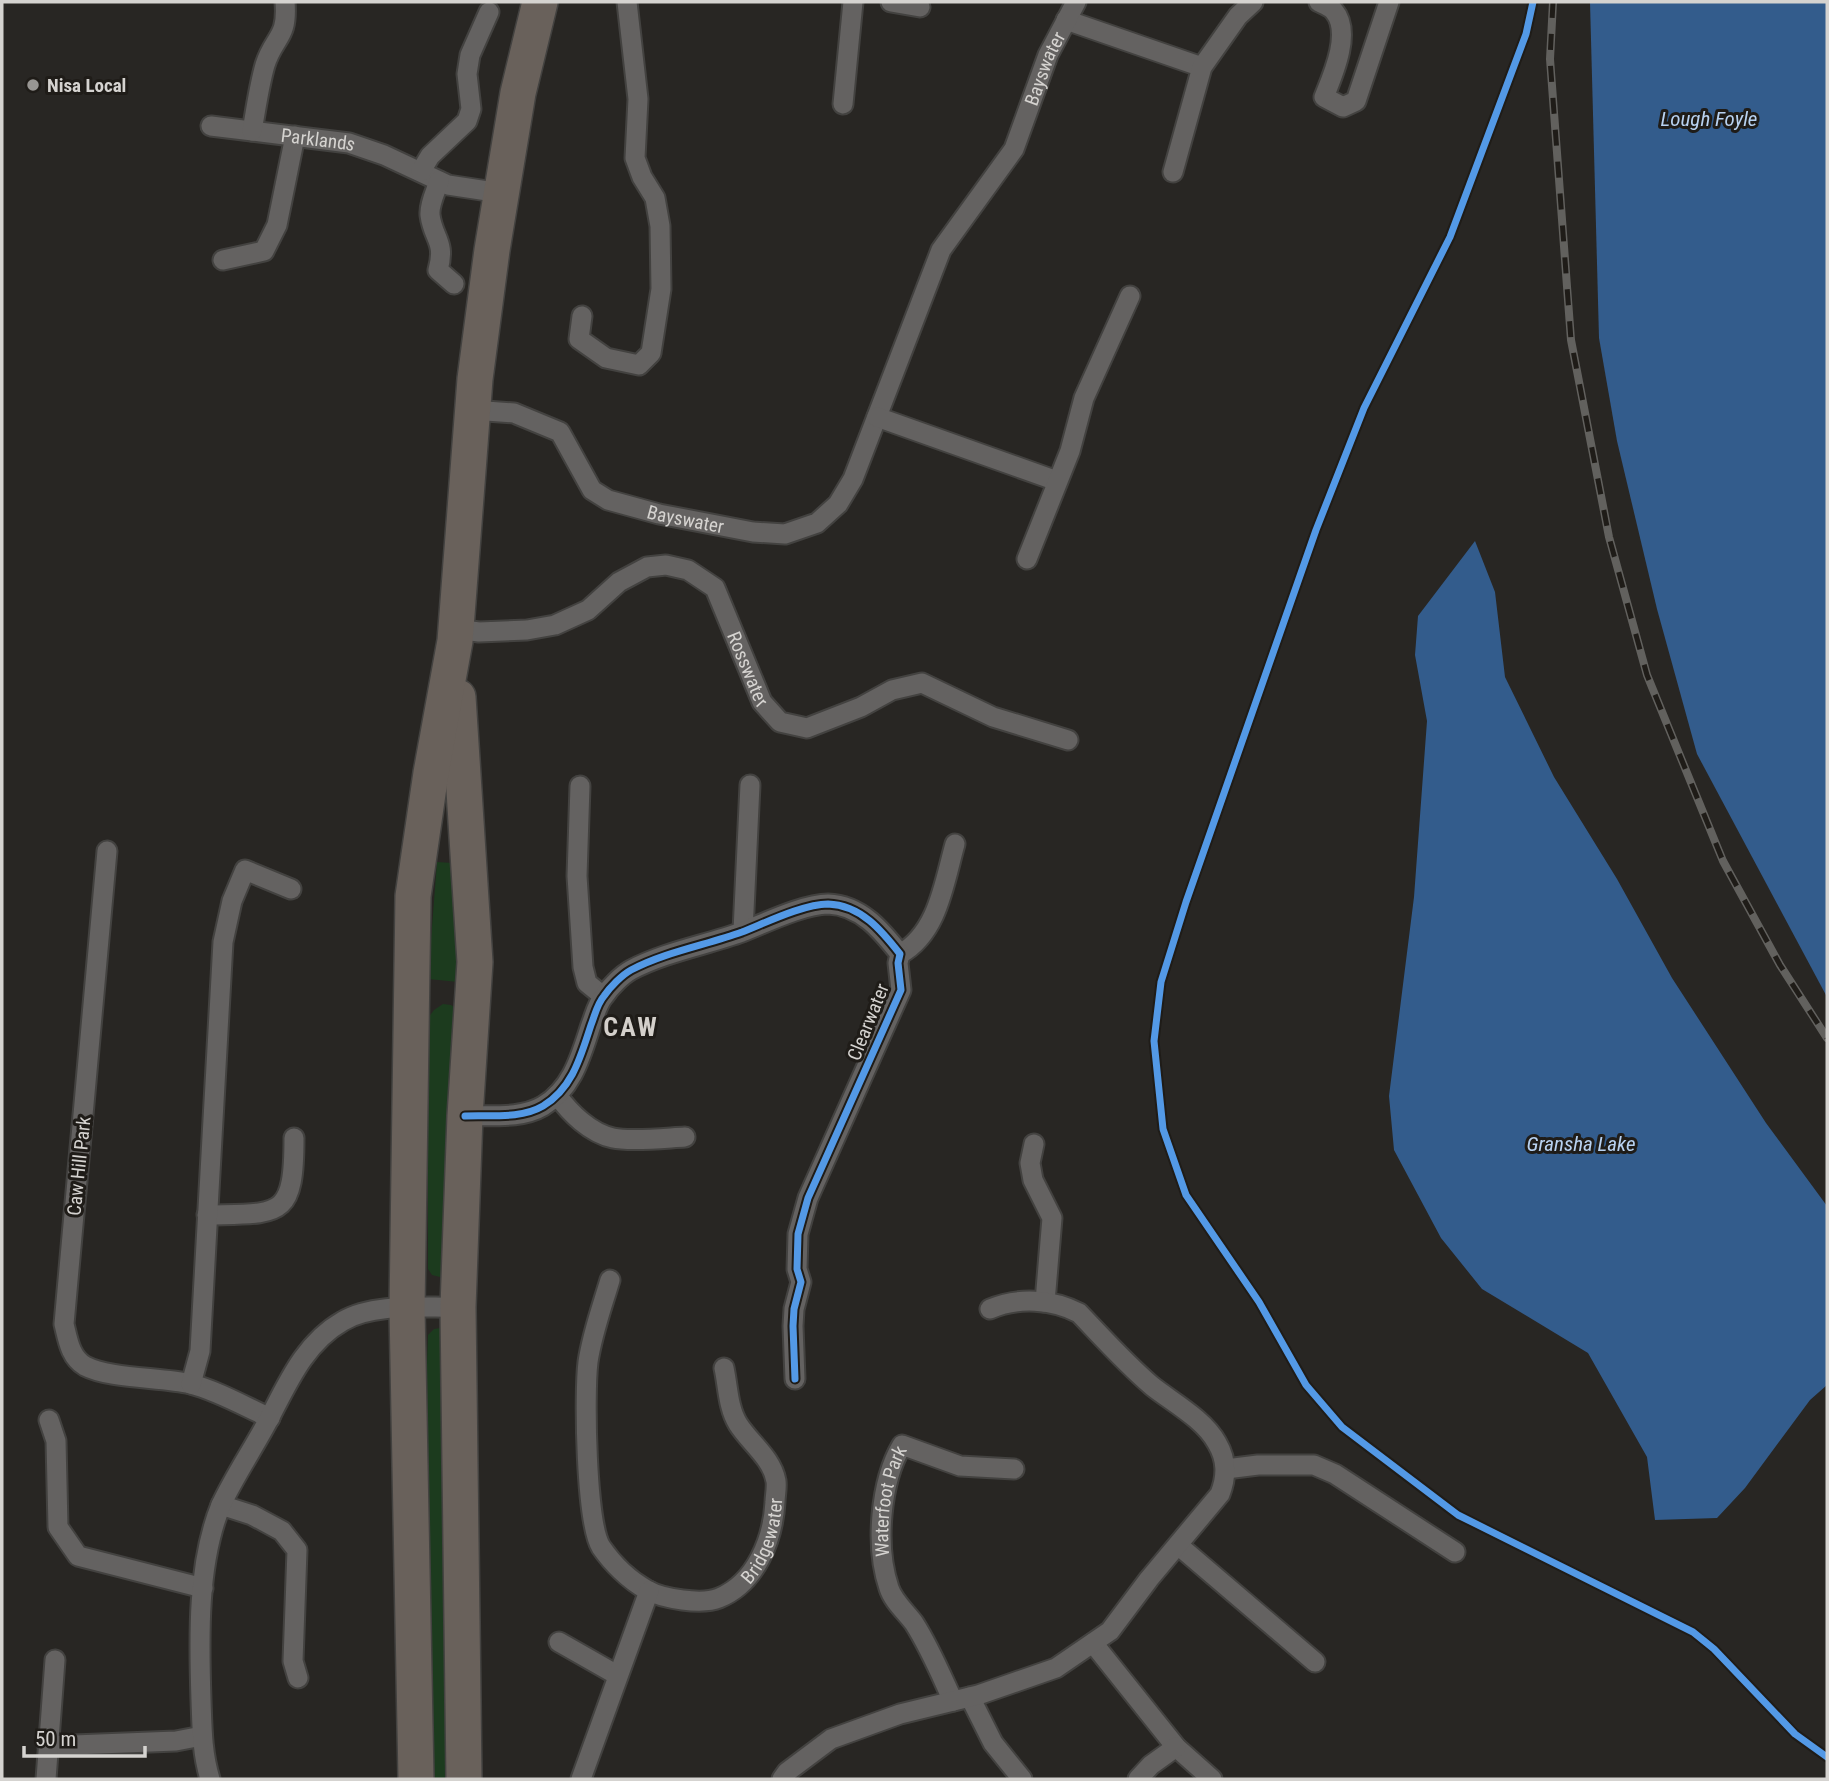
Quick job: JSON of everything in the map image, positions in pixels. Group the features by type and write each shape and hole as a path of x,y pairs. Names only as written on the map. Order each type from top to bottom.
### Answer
{"highway":[{"path":"416,1779 407,1309 413,896 455,635 472,410 501,193 517,93 540,2"},
{"path":"455,635 474,962 458,1307 464,1779"}],"street":[{"path":"253,131 258,91 267,61 286,26 285,2"},
{"path":"582,316 579,339 606,358 639,365 651,353 661,289 660,226 655,198 642,177 635,158 638,99 627,2"},
{"path":"843,104 853,2"},
{"path":"891,2 920,7"},
{"name":"Bayswater","path":"472,410 514,414 560,432 592,490 608,500 659,514 753,532 785,534 817,523 838,504 853,479 941,250 1014,149 1048,55 1076,2"},
{"path":"1173,172 1202,68 1238,16 1253,2"},
{"path":"1319,2 1334,11 1342,35 1336,67 1324,96 1343,107 1356,101 1390,2"},
{"path":"421,171 430,156 467,121 471,109 467,74 470,55 489,12"},
{"name":"Bayswater","path":"1066,20 1202,68"},
{"name":"Parklands","path":"211,126 349,142 448,185 501,193"},
{"path":"223,260 264,251 277,225 295,136"},
{"path":"439,181 430,215 440,241 442,256 438,270 454,285"},
{"path":"1027,559 1070,451 1084,398 1130,296"},
{"path":"877,417 1057,481"},
{"name":"Rosswater","path":"455,635 527,630 555,625 588,610 619,582 647,566 666,565 688,570 715,588 762,702 780,722 807,728 861,707 892,690 922,683 993,717 1068,740"},
{"path":"743,931 750,785"},
{"path":"580,786 577,876 583,967 587,983 603,996"},
{"path":"465,1116 525,1114 557,1095 576,1069 603,996 629,971 664,957 743,931 781,915 828,904 855,911 878,926 900,954 914,947 932,918 955,844"},
{"name":"Caw Hill Park","path":"107,851 64,1324 71,1351 83,1365 104,1373 191,1384 270,1418"},
{"path":"191,1384 200,1351 223,942 232,901 245,870 291,889"},
{"name":"Clearwater","path":"795,1379 794,1309 801,1282 797,1269 798,1234 808,1198 901,990 898,963 900,954"},
{"path":"557,1095 582,1123 612,1138 685,1137"},
{"path":"207,1215 267,1213 284,1202 294,1174 294,1138"},
{"path":"1034,1144 1030,1163 1033,1180 1052,1218 1045,1302"},
{"name":"Bridgewater","path":"610,1280 588,1364 590,1496 600,1545 624,1574 649,1591 695,1602 719,1598 748,1577 760,1560 774,1521 776,1482 770,1467 733,1414 724,1368"},
{"path":"782,1779 787,1772 831,1739 900,1714 961,1699 1056,1668 1110,1631 1220,1494 1226,1480 1226,1469 1217,1441 1189,1412 1151,1385 1079,1313 1064,1305 1045,1302 1008,1301 990,1309"},
{"path":"210,1779 204,1759 202,1736 199,1644 203,1588 211,1537 221,1505 295,1367 322,1336 344,1320 366,1311 458,1307"},
{"path":"49,1420 56,1441 58,1527 78,1556 203,1588"},
{"name":"Waterfoot Park","path":"1014,1469 960,1466 902,1445 892,1462 883,1497 882,1533 889,1590 961,1699 1022,1779"},
{"path":"1226,1469 1258,1465 1314,1465 1335,1474 1455,1552"},
{"path":"221,1505 252,1515 282,1531 297,1550 293,1661 298,1678"},
{"path":"1178,1545 1315,1662"},
{"path":"581,1779 649,1591"},
{"path":"559,1642 617,1675"},
{"path":"1093,1643 1176,1747 1212,1779"},
{"path":"46,1779 55,1660"},
{"path":"48,1746 176,1741 202,1736"},
{"path":"1138,1779 1151,1765 1176,1747"}],"green space":[{"path":"437,862 453,863 458,982 428,979"},
{"path":"443,1004 457,1009 444,1278 432,1275 428,1269 428,1018"},
{"path":"440,1328 446,1332 452,1779 429,1779 427,1363 428,1335 434,1329"}],"water":[{"name":"Lough Foyle","path":"1590,2 1827,2 1827,997 1697,754 1657,609 1617,441 1599,338"},
{"name":"Gransha Lake","path":"1475,541 1495,592 1505,677 1554,777 1617,879 1672,978 1766,1123 1827,1206 1827,1385 1810,1400 1745,1488 1717,1518 1655,1520 1647,1457 1588,1353 1482,1289 1441,1238 1394,1150 1389,1096 1414,897 1427,721 1415,655 1418,616"}],"railway":[{"path":"1553,2 1550,59 1571,340 1609,537 1647,675 1723,861 1780,965 1827,1038"}],"cycle path":[{"path":"1533,2 1526,34 1450,237 1364,408 1316,530 1186,902 1161,982 1154,1041 1163,1129 1186,1195 1259,1302 1306,1385 1342,1427 1458,1515 1693,1632 1714,1649 1795,1734 1827,1757"},
{"path":"465,1116 525,1113 553,1099 574,1070 602,999 609,989 631,970 658,958 742,932 796,910 818,905 840,905 870,921 900,954 898,963 901,990 808,1198 798,1234 797,1269 801,1282 794,1309 795,1379"}],"place":[{"name":"Nisa Local","path":"33,85"}],"district":[{"name":"CAW","path":"631,1027"}]}
